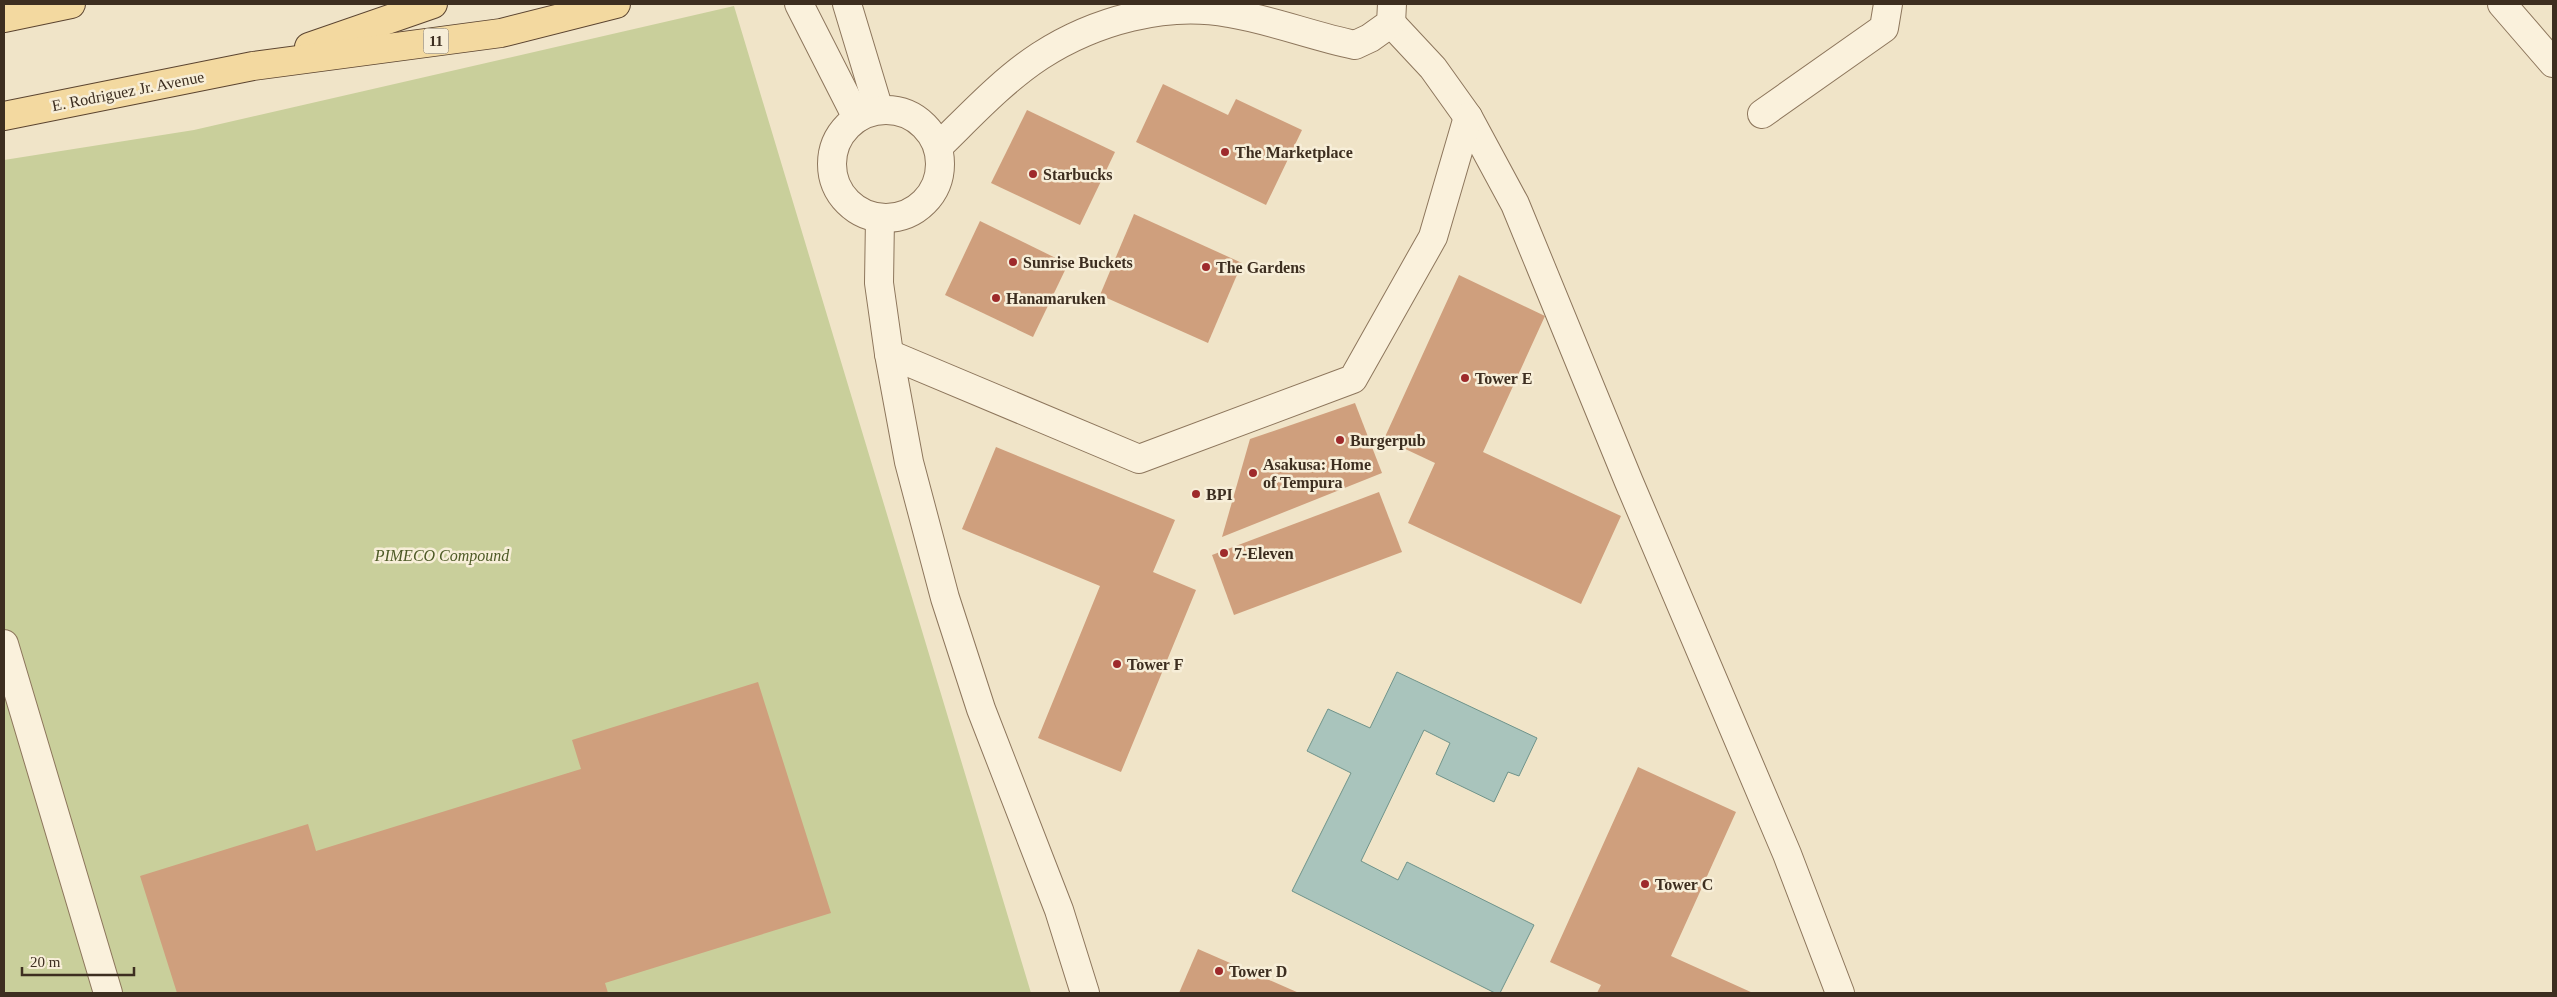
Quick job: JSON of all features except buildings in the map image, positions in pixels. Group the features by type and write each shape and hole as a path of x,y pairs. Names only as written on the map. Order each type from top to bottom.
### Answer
{"main road":[{"path":"4,18 71,4"},
{"name":"E. Rodriguez Jr. Avenue","path":"253,66 433,4"},
{"name":"E. Rodriguez Jr. Avenue","path":"4,116 253,66 501,33 616,4"}],"lane":[{"path":"799,4 868,114"},
{"path":"846,4 868,114"},
{"path":"1762,114 1884,28 1888,4"},
{"path":"2502,4 2553,63"},
{"path":"938,147 1008,80 1041,56 1102,26 1144,14 1188,9 1228,12 1355,45 1370,38 1391,13 1468,117 1515,204 1629,482 1783,845 1840,993"},
{"path":"898,111 915,118 930,133 938,147 940,164 938,182 929,198 918,209 901,217 880,218 863,213 849,204 838,190 833,169 834,151 839,138 868,114 898,111"},
{"path":"889,354 1139,458 1353,379 1433,237 1468,117"},
{"path":"880,218 879,283 904,445 945,598 981,709 1059,910 1085,993"},
{"path":"4,644 108,993"}],"green space":[{"name":"PIMECO Compound","path":"734,6 1031,993 4,993 4,160 194,130"}],"water":[{"path":"1397,672 1537,738 1519,776 1508,772 1494,802 1436,774 1450,743 1424,730 1361,861 1398,880 1407,862 1534,925 1500,993 1495,993 1292,891 1351,773 1307,751 1328,709 1370,728"}],"place":[{"name":"The Marketplace","path":"1225,152"},
{"name":"Starbucks","path":"1033,174"},
{"name":"Sunrise Buckets","path":"1013,262"},
{"name":"The Gardens","path":"1206,267"},
{"name":"Hanamaruken","path":"996,298"},
{"name":"Tower E","path":"1465,378"},
{"name":"Burgerpub","path":"1340,440"},
{"name":"Asakusa: Home of Tempura","path":"1253,473"},
{"name":"BPI","path":"1196,494"},
{"name":"7-Eleven","path":"1224,553"},
{"name":"Tower F","path":"1117,664"},
{"name":"Tower C","path":"1645,884"},
{"name":"Tower D","path":"1219,971"}]}
